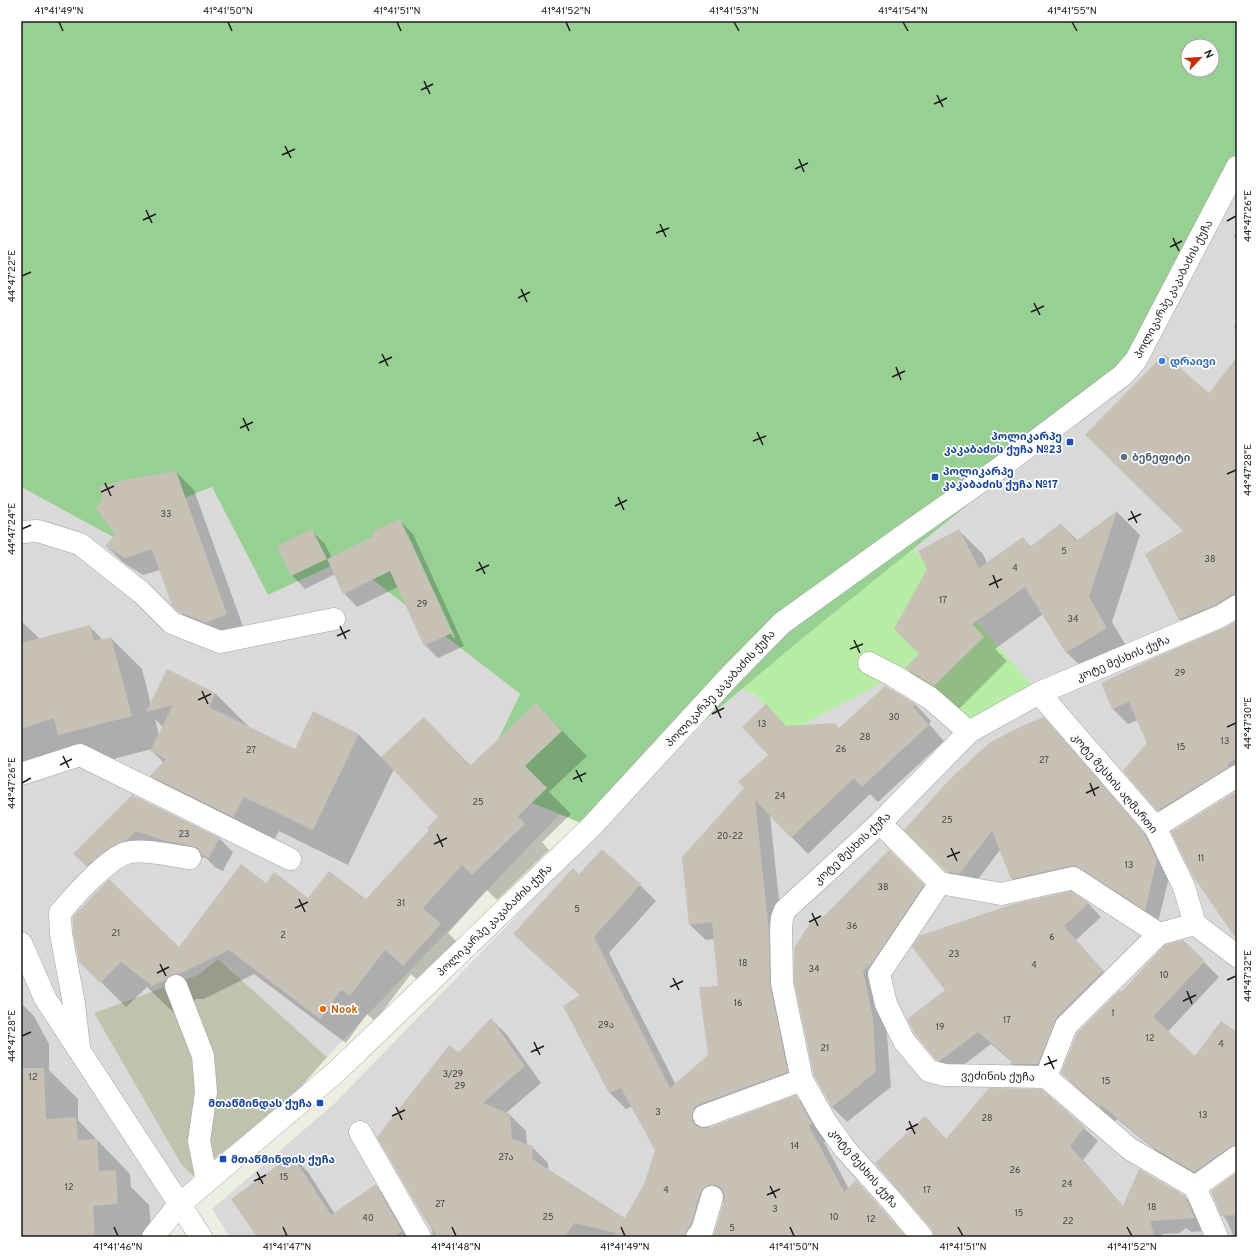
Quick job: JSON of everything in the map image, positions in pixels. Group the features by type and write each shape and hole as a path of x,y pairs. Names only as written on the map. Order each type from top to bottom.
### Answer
{"street":[{"name":"პოლიკარპე კაკაბაძის ქუჩა","path":"153,1237 179,1205 336,1072 591,827 730,676 782,623 997,470 1123,375 1136,360 1237,167"},
{"path":"21,532 38,531 80,544 142,593 172,623 220,642 334,619"},
{"name":"კოტე მესხის ქუჩა","path":"922,1237 845,1149 825,1121 802,1080 782,983 781,928 785,910 880,823 968,732 1039,694 1221,616 1237,606"},
{"path":"869,663 930,698 968,732"},
{"name":"კოტე მესხის აღმართი","path":"1039,694 1155,827 1184,887 1195,924"},
{"path":"21,774 80,755 290,859"},
{"path":"1155,827 1237,776"},
{"path":"880,823 940,883 1001,894 1073,878 1159,934"},
{"path":"79,1051 74,1004 61,934 60,913 78,891 113,860 127,853 150,852 190,858"},
{"name":"ვეძინის ქუჩა","path":"940,883 879,974 886,1004 904,1041 929,1071 945,1075 1046,1077 1130,1149 1195,1187"},
{"path":"1046,1077 1066,1026 1159,934 1195,924 1237,956"},
{"path":"21,943 45,998 201,1237"},
{"path":"176,986 203,1056 206,1092 199,1141 207,1181"},
{"path":"704,1116 802,1080"},
{"path":"360,1132 420,1237"},
{"path":"1217,1237 1195,1187 1237,1157"},
{"path":"697,1237 702,1231 712,1197"}],"shaded area":[{"path":"1237,135 1237,1237 230,1237 212,1209 334,1104 738,688 755,694 788,733 894,676 1039,693 904,538"},
{"path":"212,487 268,595 346,559 520,694 478,781 560,814 327,1057 218,959 198,975 94,1013 181,1164 193,1176 187,1187 141,1237 21,1237 21,490 23,488 136,517"},
{"path":"218,959 327,1057 291,1098 193,1176 181,1164 94,1013 198,975"}],"green space":[{"path":"21,21 1237,21 1237,184 1130,374 794,645 711,715 591,827 478,781 520,694 346,559 268,595 212,487 136,517 115,538 23,488 21,490"},
{"path":"904,538 1039,693 969,732 894,676 788,733 755,694 738,688"}],"building":[{"path":"1164,354 1209,393 1237,357 1237,594 1230,595 1215,605 1179,620 1145,554 1183,531 1085,435"},
{"path":"176,471 227,614 206,623 179,612 172,606 152,549 125,558 105,546 115,535 96,508 103,498 99,487 129,479"},
{"path":"1117,511 1089,597 1107,628 1066,653 1025,587 972,624 984,637 934,686 905,668 919,654 894,629 927,569 918,551 959,529 979,568 1023,537 1030,547 1061,523 1076,541"},
{"path":"400,519 452,633 424,646 390,571 343,594 327,559 374,536 372,532"},
{"path":"312,529 327,559 291,576 277,546"},
{"path":"1237,621 1237,757 1227,765 1229,767 1157,811 1123,771 1147,743 1129,702 1112,709 1101,683"},
{"path":"90,625 94,641 111,637 132,716 58,735 54,718 21,729 21,643"},
{"path":"167,669 217,694 215,694 209,707 295,749 313,711 359,734 313,830 244,797 233,817 150,776 166,759 150,751 173,705 146,712"},
{"path":"885,686 916,704 913,707 929,725 862,787 854,778 791,838 755,800 769,931 770,985 788,1072 700,1104 694,1108 692,1121 696,1126 708,1128 796,1095 812,1123 809,1126 844,1192 856,1180 906,1237 713,1237 724,1201 724,1194 721,1188 716,1185 709,1185 700,1193 691,1225 687,1229 685,1237 614,1237 616,1233 574,1223 565,1237 437,1237 425,1217 424,1218 377,1137 449,1045 459,1052 491,1018 525,1066 483,1103 510,1114 512,1139 533,1146 532,1159 625,1218 645,1182 655,1150 621,1088 609,1093 563,1006 580,995 513,934 573,868 579,874 602,849 641,884 594,937 670,1088 708,1055 699,987 718,986 712,922 689,925 682,857 744,788 738,782 768,755 742,727 766,704 786,726 835,723 839,728"},
{"path":"536,703 562,731 525,766 547,788 518,816 525,824 472,875 462,865 423,908 441,924 403,966 385,950 350,996 341,990 320,1019 229,950 179,974 171,975 165,980 148,988 151,985 121,962 100,983 79,962 73,933 73,917 109,879 179,947 241,864 266,883 274,872 308,898 329,871 366,899 429,830 427,828 438,817 381,757 424,717 470,766"},
{"path":"1044,717 1144,834 1157,860 1145,910 1076,866 1011,879 992,831 959,874 946,871 904,830 950,779 989,743 1022,726"},
{"path":"1237,791 1237,940 1192,875 1171,832"},
{"path":"132,795 220,838 209,858 202,855 198,848 165,841 136,831 127,840 111,847 86,866 73,854"},
{"path":"889,850 924,885 872,963 863,971 873,1018 876,1072 832,1107 814,1076 794,982 794,948 810,923 824,916"},
{"path":"1071,891 1089,903 1064,926 1103,971 1057,1017 1038,1064 1010,1064 1012,1061 978,1032 940,1061 936,1060 915,1034 907,1019 945,990 912,947 919,936 1010,905"},
{"path":"1183,940 1205,961 1153,1017 1195,1056 1221,1021 1237,1032 1237,1145 1230,1147 1194,1172 1149,1145 1101,1105 1100,1107 1061,1073 1077,1033 1120,990 1121,992 1165,945"},
{"path":"21,1068 44,1068 46,1119 76,1117 78,1140 97,1139 99,1171 116,1170 118,1204 93,1206 95,1237 21,1237"},
{"path":"989,1088 1041,1089 1085,1127 1070,1146 1123,1206 1139,1169 1185,1196 1195,1218 1150,1221 1155,1237 934,1237 932,1229 875,1163 925,1116 946,1139"},
{"path":"292,1155 331,1215 376,1184 402,1231 394,1237 257,1237 231,1199"},
{"path":"1237,1172 1237,1215 1221,1216 1211,1191"}],"place":[{"name":"დრაივი","path":"1162,361"},
{"name":"პოლიკარპე კაკაბაძის ქუჩა №23","path":"1070,442"},
{"name":"ბენეფიტი","path":"1124,457"},
{"name":"პოლიკარპე კაკაბაძის ქუჩა №17","path":"935,477"},
{"name":"Nook","path":"323,1009"},
{"name":"მთაწმინდას ქუჩა","path":"320,1103"},
{"name":"მთაწმინდის ქუჩა","path":"223,1159"}]}
